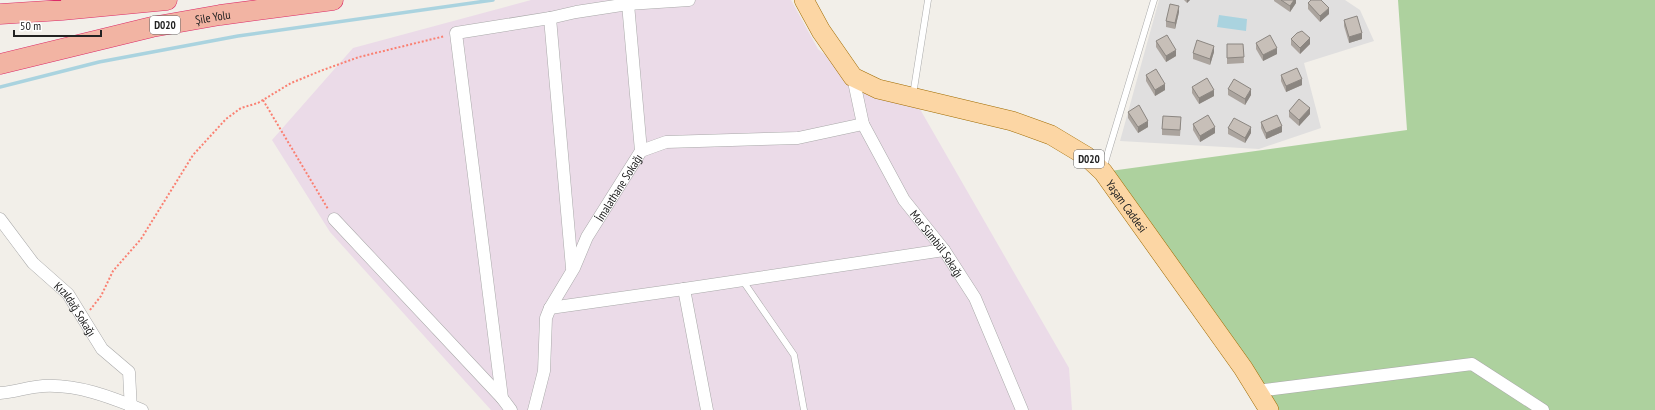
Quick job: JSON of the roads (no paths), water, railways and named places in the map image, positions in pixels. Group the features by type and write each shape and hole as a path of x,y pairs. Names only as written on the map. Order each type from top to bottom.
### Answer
{"highway":[{"name":"D020","path":"0,14 77,9 167,0"},
{"name":"Şile Yolu","path":"0,64 152,27 220,15 333,0"}],"main road":[{"name":"Yaşam Caddesi","path":"804,0 820,31 853,77 878,89 1012,121 1051,135 1086,156 1103,172 1243,368 1269,410"}],"street":[{"path":"502,398 456,33 628,4 689,0"},
{"path":"628,4 641,151"},
{"path":"550,18 572,270"},
{"name":"Mor Sümbül Sokağı","path":"853,77 863,124 904,200 944,250 975,298 1022,410"},
{"name":"İmalathane Sokağı","path":"534,410 544,370 546,318 550,308 572,270 587,237 641,151 666,142 798,138 863,124"},
{"name":"Kızıldağ Sokağı","path":"0,219 33,263 68,294 102,349 129,372 130,408"},
{"path":"334,219 502,398 511,410"},
{"path":"550,308 742,281 944,250"},
{"path":"684,289 707,410"},
{"path":"1257,391 1472,364 1543,410"},
{"path":"0,393 42,386 63,387 93,392 130,408 142,410"}],"lane":[{"path":"913,97 928,0"},
{"path":"1103,172 1154,0"},
{"path":"742,281 794,355 804,410"}],"water":[{"path":"1219,15 1247,19 1246,31 1217,27"}],"waterway":[{"path":"0,87 99,62 238,36 493,0"}]}
